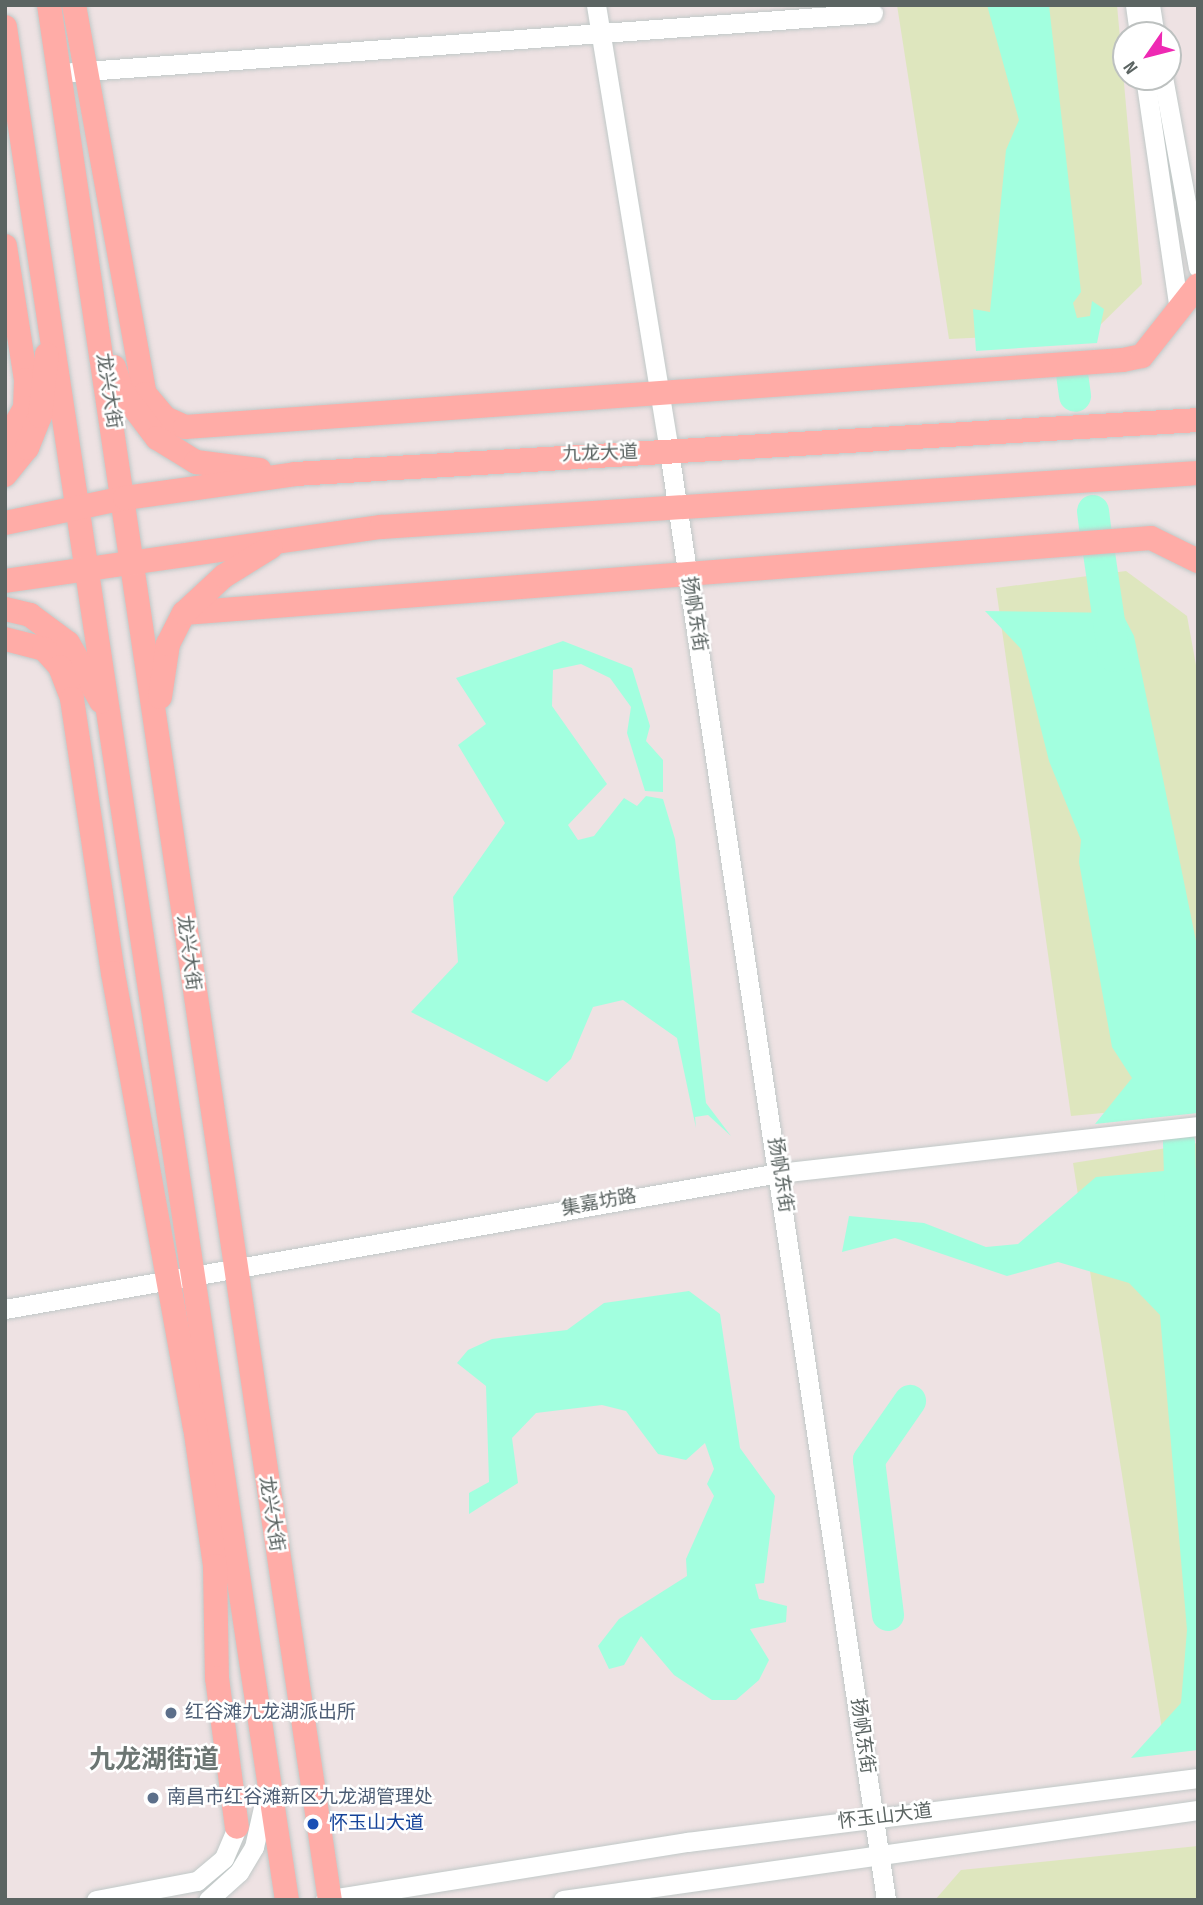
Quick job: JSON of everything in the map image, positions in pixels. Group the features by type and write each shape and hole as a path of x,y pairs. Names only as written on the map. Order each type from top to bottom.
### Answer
{"main road":[{"name":"龙兴大街","path":"49,5 125,498 233,1268 330,1899"},
{"path":"74,5 95,142 114,203 145,394 165,418 185,427 1123,360 1142,356 1198,285"},
{"name":"龙兴大街","path":"5,27 80,508 107,713 196,1273 287,1900"},
{"path":"5,246 26,380 25,408 5,442"},
{"path":"95,310 122,392 157,438 196,462 295,474"},
{"path":"5,475 27,448 40,416 51,323"},
{"name":"九龙大道","path":"5,523 125,498 295,474 1198,421"},
{"path":"5,582 381,527 677,505 1198,473"},
{"path":"184,613 1151,538 1198,561"},
{"path":"156,725 168,645 184,613 224,576 280,541"},
{"path":"5,609 46,638 72,699 215,1566 218,1678 237,1827"},
{"path":"5,639 46,638 68,643 107,713"}],"street":[{"name":"扬帆东街","path":"596,5 688,575 886,1900"},
{"path":"58,73 873,13"},
{"path":"1147,91 1179,309"},
{"path":"1166,91 1198,268"},
{"name":"集嘉坊路","path":"5,1309 196,1273 779,1173 1198,1126"},
{"path":"208,1900 239,1871 254,1847 270,1778"},
{"name":"怀玉山大道","path":"325,1900 874,1819 1198,1778"},
{"name":"怀玉山大道","path":"563,1900 1198,1810"},
{"path":"96,1900 197,1881 224,1858 237,1827"}],"shaded area":[{"path":"897,5 1117,5 1118,21 1112,21 1112,91 1125,91 1142,284 1093,332 949,339"},
{"path":"987,5 1049,5 1081,292 1073,303 1077,318 1090,316 1092,301 1104,309 1097,343 976,351 973,309 990,312 1006,150 1019,120"},
{"path":"1126,571 1187,616 1198,676 1198,1104 1071,1116 996,588"},
{"path":"985,611 1122,613 1134,636 1198,951 1198,1113 1095,1124 1132,1078 1112,1047 1079,862 1081,840 1049,761 1021,649"},
{"path":"563,641 632,668 650,726 646,741 663,760 663,792 645,791 627,733 631,707 610,678 581,664 553,670 552,706 607,784 568,825 578,840 594,836 624,798 637,806 646,796 663,799 675,839 706,1103 731,1136 708,1115 695,1117 696,1128 677,1038 623,1000 593,1007 571,1059 547,1082 411,1012 458,962 453,897 505,823 458,745 486,724 456,678"},
{"path":"1198,1143 1198,1737 1164,1742 1073,1163"},
{"path":"1198,1168 1198,1750 1131,1758 1181,1703 1187,1630 1160,1315 1129,1283 1058,1262 1007,1276 895,1238 842,1252 849,1216 924,1223 986,1247 1018,1244 1096,1177"},
{"path":"689,1291 720,1314 740,1448 775,1496 764,1583 755,1584 759,1599 787,1606 786,1622 750,1629 769,1660 759,1680 736,1700 712,1700 674,1675 641,1636 624,1665 609,1669 598,1646 619,1619 687,1576 686,1559 714,1496 707,1484 714,1469 705,1443 686,1460 658,1454 626,1411 602,1405 536,1413 512,1438 518,1483 469,1514 469,1493 489,1482 486,1386 457,1363 468,1350 492,1339 567,1330 604,1303"},
{"path":"1198,1846 1198,1900 935,1900 961,1870"}],"waterway":[{"path":"1072,374 1075,396"},
{"path":"1093,511 1096,534"},
{"path":"1099,553 1114,656"},
{"path":"1179,1142 1181,1211"},
{"path":"888,1615 869,1460 910,1401"}],"place":[{"name":"红谷滩九龙湖派出所","path":"171,1713"},
{"name":"南昌市红谷滩新区九龙湖管理处","path":"153,1798"},
{"name":"怀玉山大道","path":"313,1824"}],"district":[{"name":"九龙湖街道","path":"154,1761"}]}
